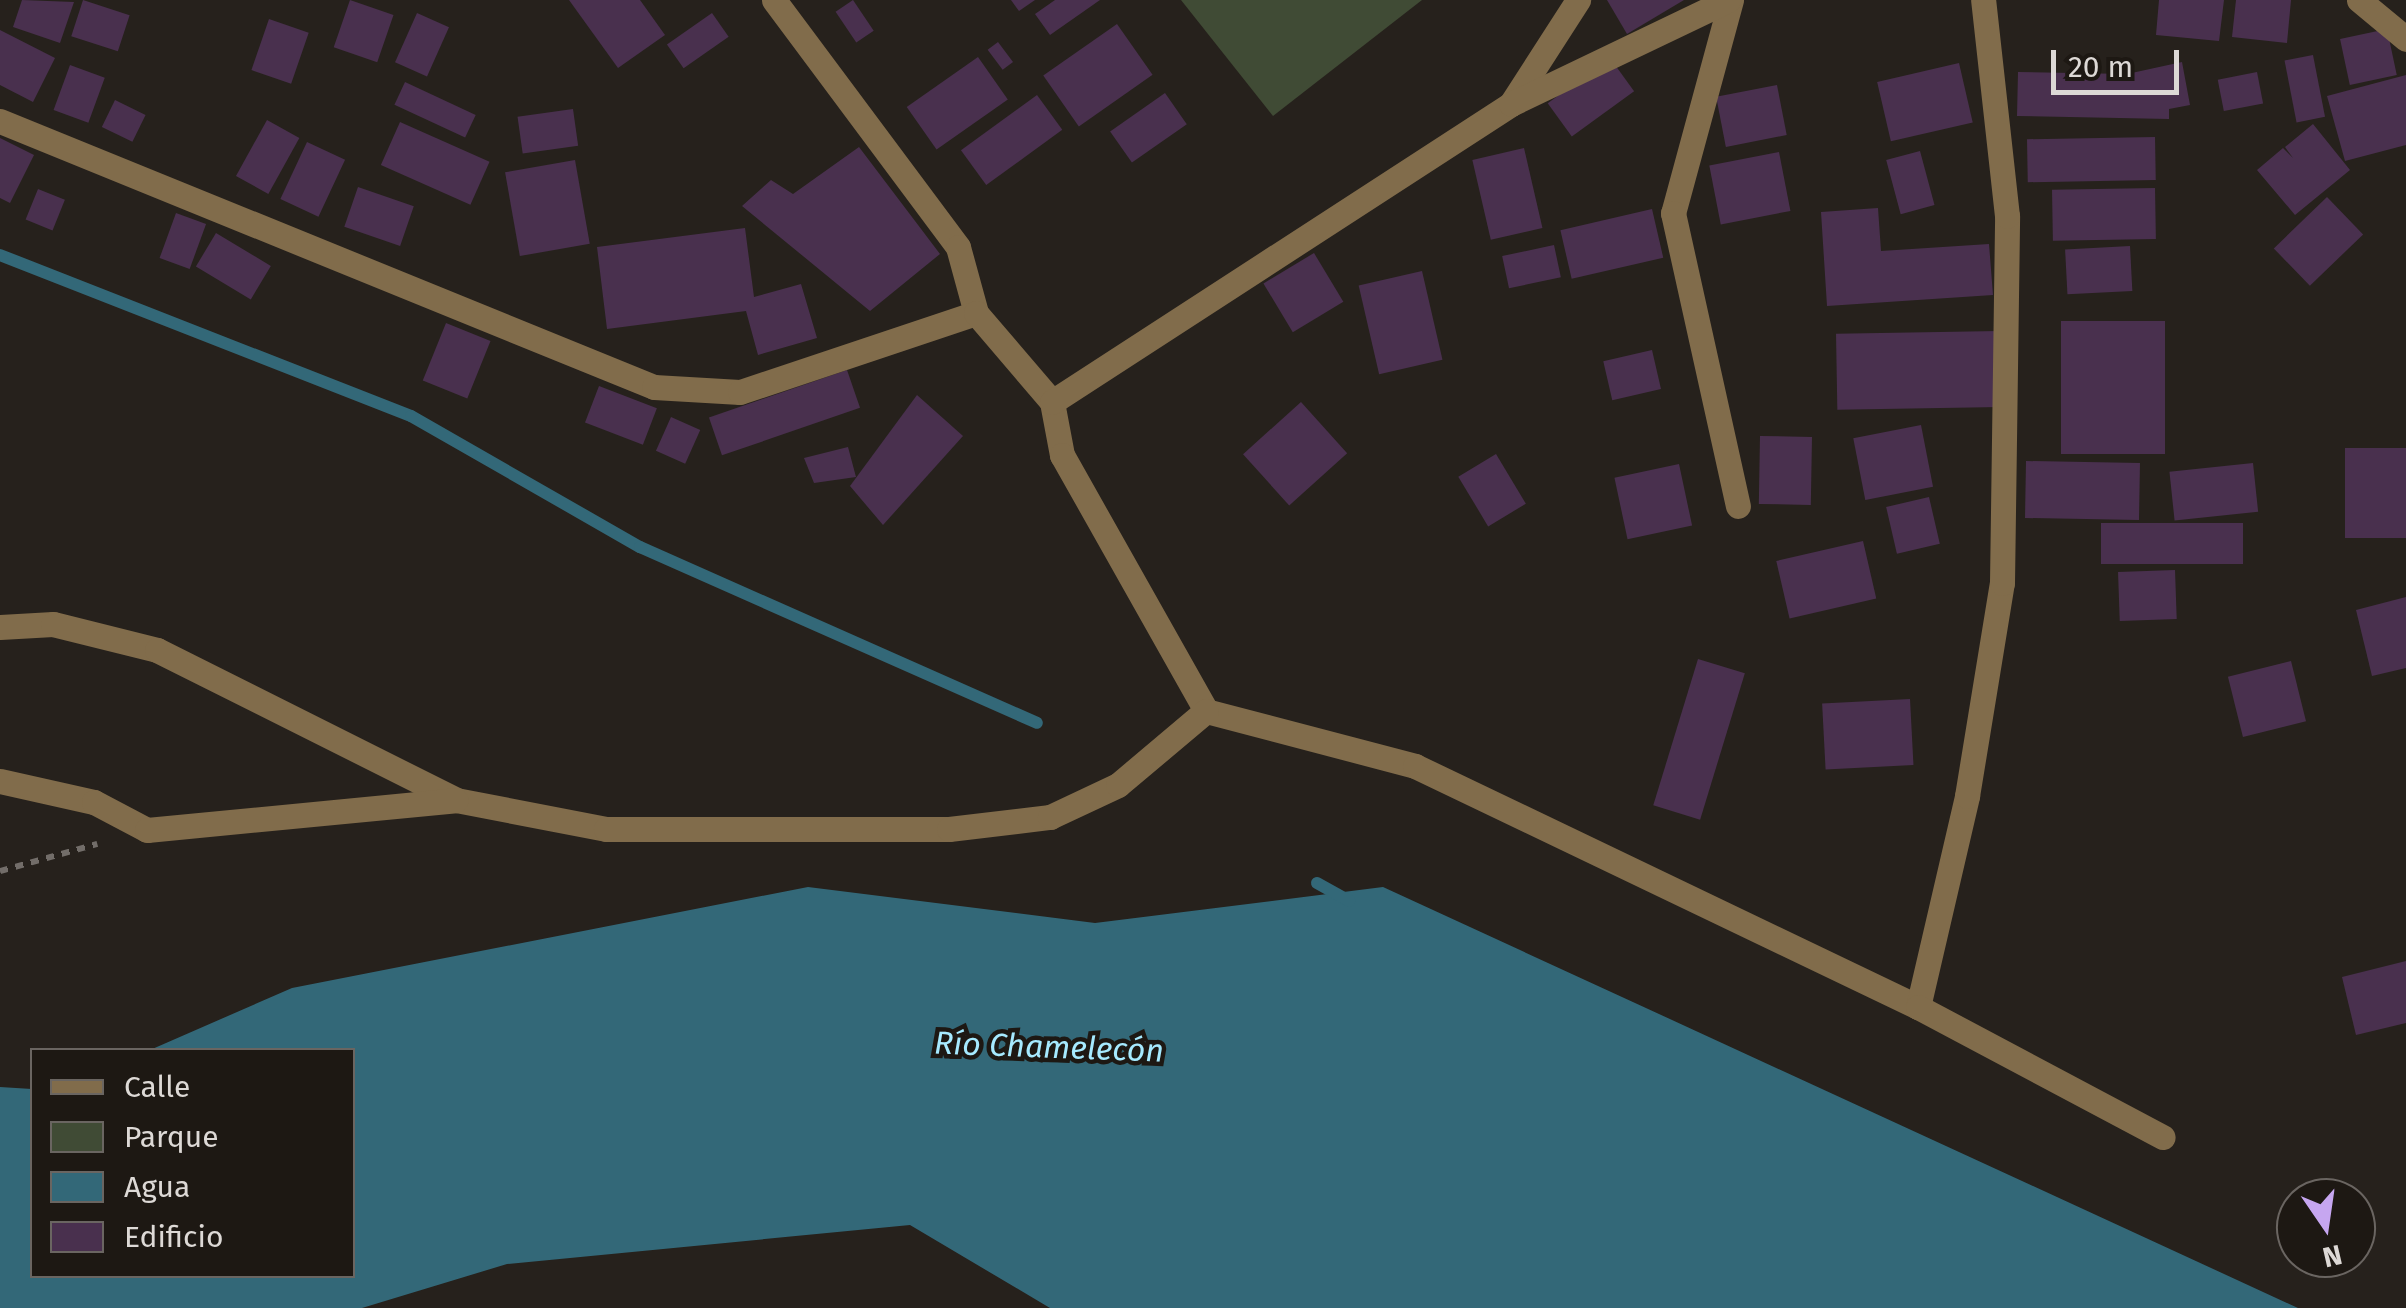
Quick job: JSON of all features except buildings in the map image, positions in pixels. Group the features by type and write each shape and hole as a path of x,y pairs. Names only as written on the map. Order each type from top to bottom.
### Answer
{"street":[{"path":"774,0 958,248 976,313 1052,402 1062,455 1206,711 1414,766 1918,1007 2163,1137"},
{"path":"1511,104 1578,0"},
{"path":"1052,402 1511,104 1730,0"},
{"path":"1730,0 1673,212 1738,506"},
{"path":"1918,1007 1967,796 2002,584 2007,216 1983,0"},
{"path":"2359,0 2406,39"},
{"path":"0,122 654,387 740,392 976,313"},
{"path":"0,627 67,626 157,650 456,800 606,829 949,830 1050,817 1118,786 1206,711"},
{"path":"0,781 94,802 147,830 456,800"}],"path":[{"path":"0,871 147,830"}],"green space":[{"path":"1181,0 1422,0 1273,116"}],"water":[{"name":"Río Chamelecón","path":"808,887 1095,923 1383,887 2298,1308 1050,1308 910,1225 507,1264 362,1308 0,1308 0,1087 30,1089 30,1278 355,1278 355,1048 155,1048 292,988"}],"waterway":[{"path":"0,255 411,416 640,547 1037,723"},
{"path":"1317,883 1349,901"}]}
